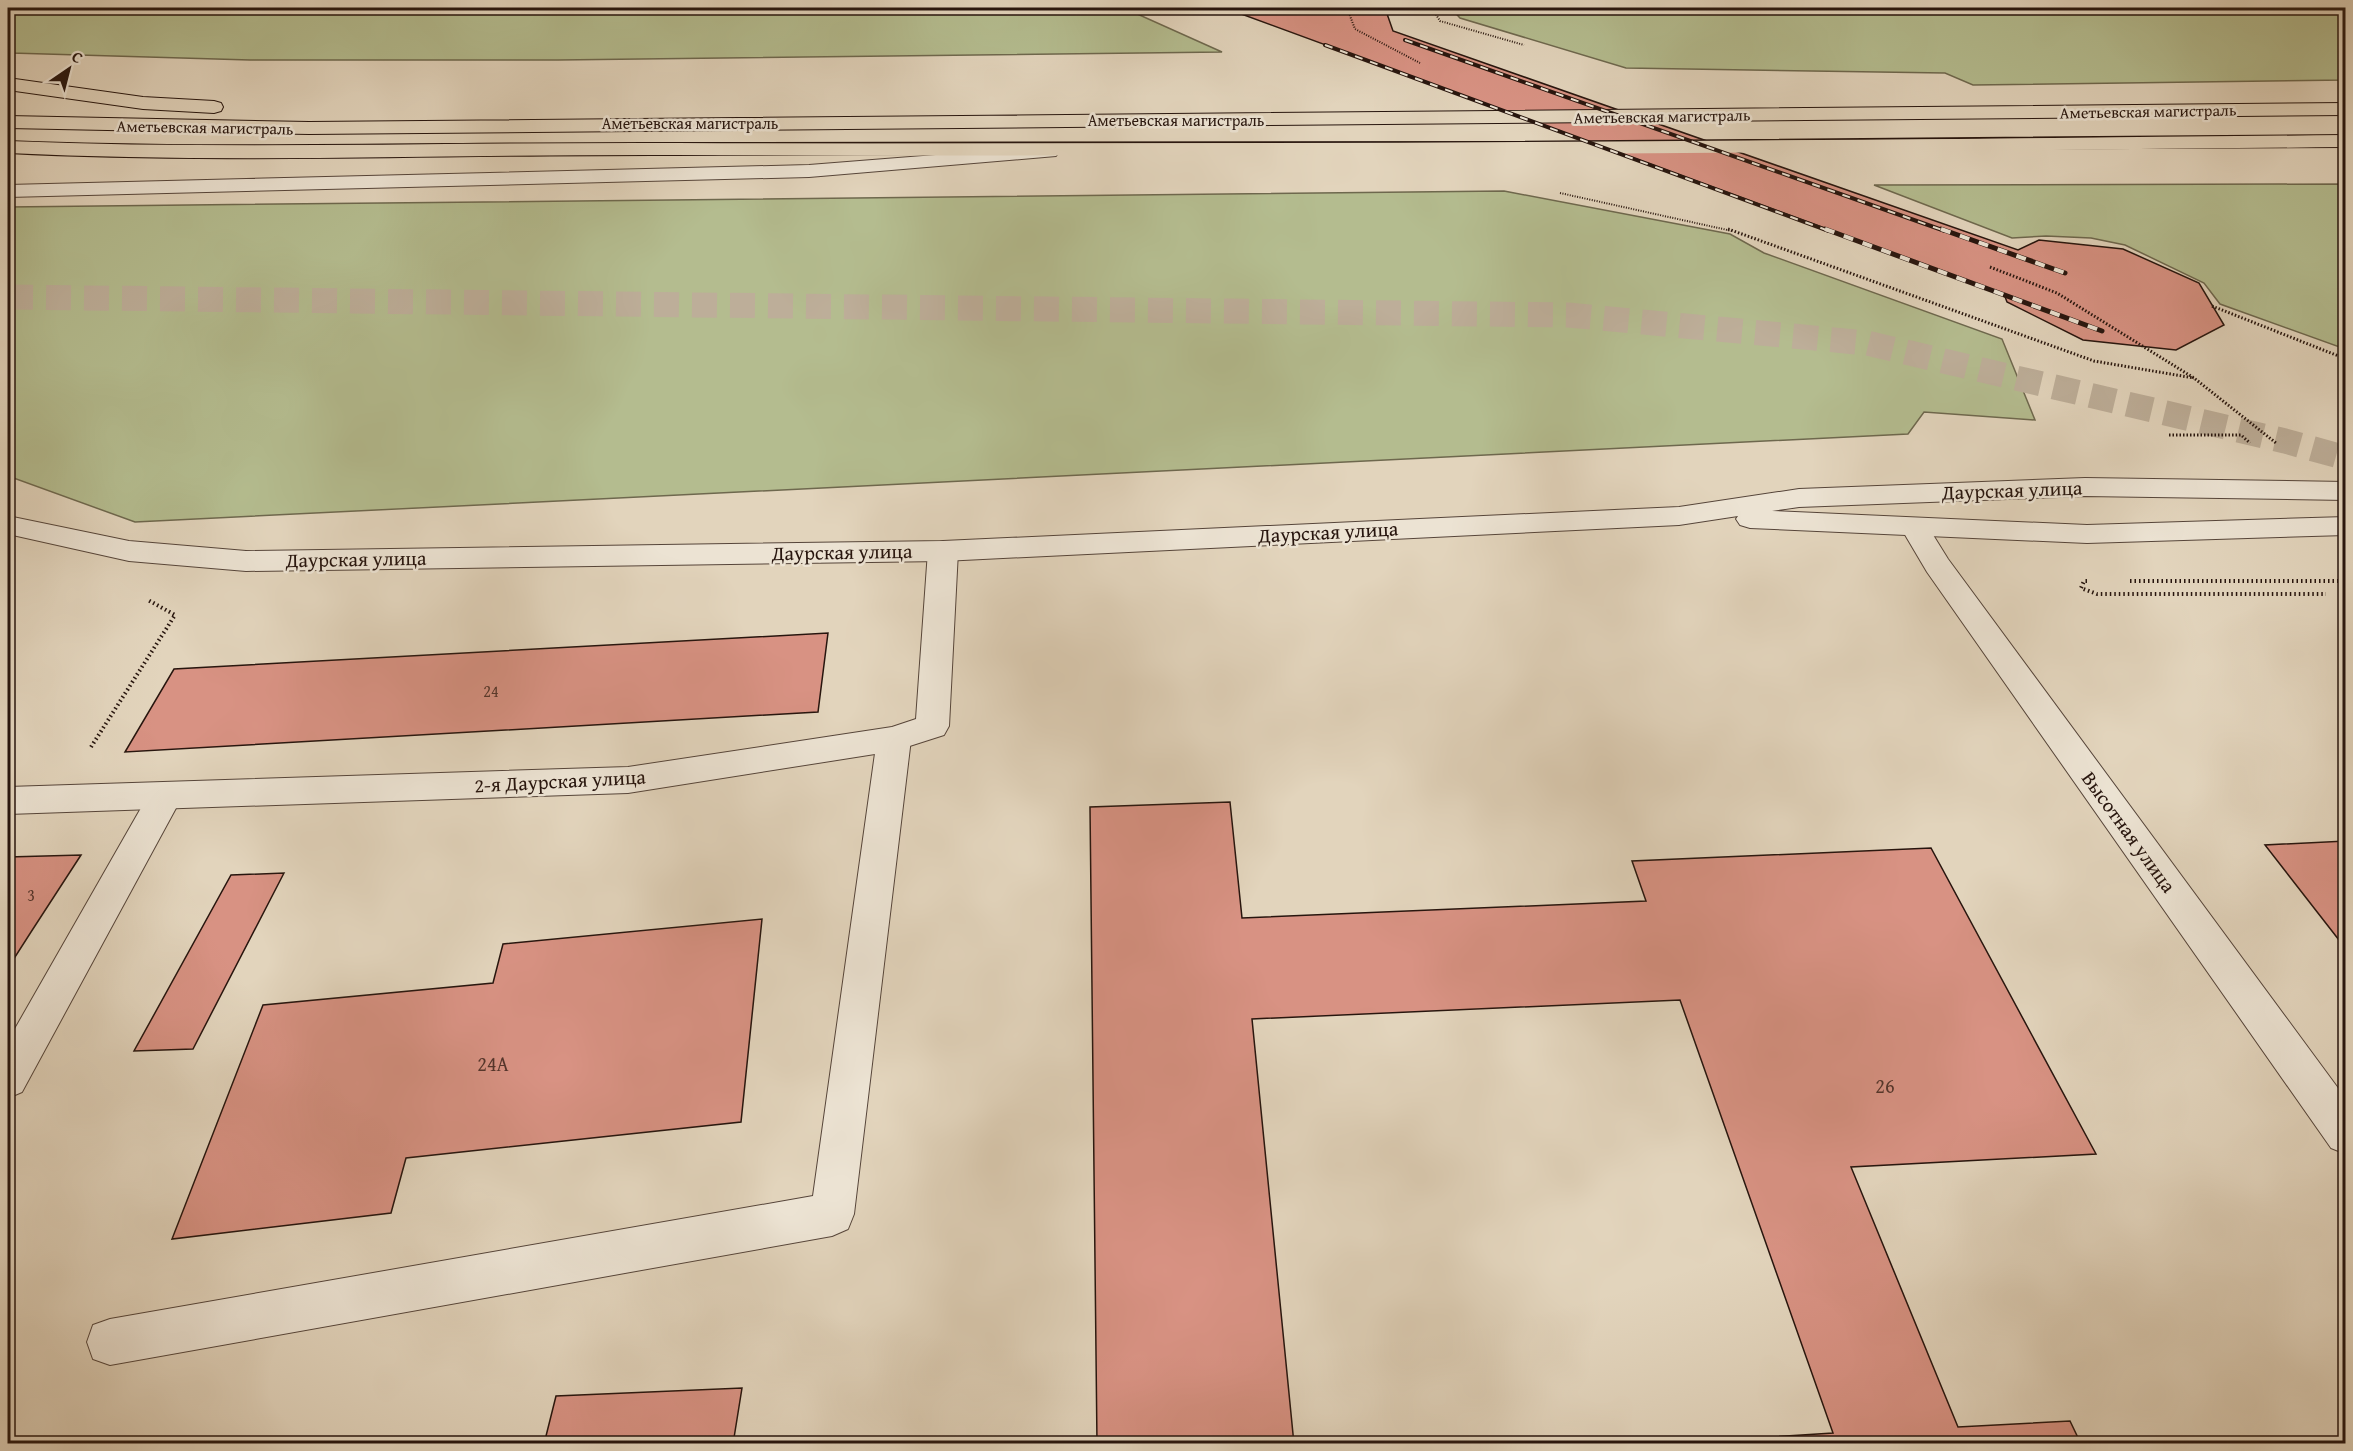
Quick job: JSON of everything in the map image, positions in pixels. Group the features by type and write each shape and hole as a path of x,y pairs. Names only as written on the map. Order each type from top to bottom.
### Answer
{"main road":[{"path":"8,84 142,103 236,109 394,128"},
{"name":"Аметьевская магистраль","path":"8,122 192,128 394,128 490,124 2346,109"},
{"name":"Аметьевская магистраль","path":"8,149 353,152 657,149 1059,151 1605,149 2346,141"}],"street":[{"path":"8,190 809,171 1059,151"},
{"name":"Даурская улица","path":"1679,516 1799,498 2085,486 2346,491"},
{"name":"Даурская улица","path":"8,525 129,551 246,561 944,551 1679,516 2087,534 2346,526"},
{"name":"Высотная улица","path":"1915,528 1937,565 2346,1134"},
{"name":"2-я Даурская улица","path":"8,801 628,780 894,739 932,726 944,551"},
{"path":"110,1342 832,1214 894,739"},
{"path":"8,1079 165,797"}],"path":[{"path":"1347,8 1355,29 1420,63"},
{"path":"1432,8 1440,21 1524,45"},
{"path":"1557,192 1722,227 2094,361 2194,378"},
{"path":"1990,267 2058,293 2194,378 2278,444"},
{"path":"2212,306 2346,359"},
{"path":"2096,581 2084,581 2081,588 2097,594 2326,594"},
{"path":"2120,581 2346,581"},
{"path":"91,748 176,615"}],"green space":[{"path":"8,8 1124,8 1222,52 558,60 250,60 11,53 8,52"},
{"path":"1451,8 2345,8 2345,80 1973,85 1945,73 1626,68 1460,18"},
{"path":"2345,184 2345,349 2220,304 2204,283 2125,245 2091,238 2046,236 2012,238 1874,185"},
{"path":"1504,191 1730,234 1764,253 2002,339 2035,420 1924,412 1908,434 135,522 8,476 8,207"}],"building":[{"path":"1225,8 1385,8 1393,31 2018,250 2039,240 2123,249 2199,283 2224,325 2176,350 2083,340 2007,302 2004,294"},
{"path":"828,633 818,712 125,752 174,669"},
{"path":"1230,802 1242,918 1646,901 1632,861 1931,848 2096,1154 1851,1167 1958,1427 2070,1421 2081,1444 1662,1444 1833,1433 1680,1000 1252,1019 1294,1444 1097,1444 1090,807"},
{"path":"2346,841 2346,949 2265,845"},
{"path":"81,855 31,932 8,968 8,857"},
{"path":"284,873 193,1049 134,1051 231,875"},
{"path":"762,919 741,1122 406,1158 391,1213 172,1239 263,1005 493,983 503,944"},
{"path":"742,1388 733,1444 544,1444 556,1396"}],"tunnel":[{"path":"8,297 1568,315 1867,343 2285,441 2346,458"}],"railway":[{"path":"1405,40 1945,231"},
{"path":"1325,45 1829,231"},
{"path":"1825,229 2102,331"},
{"path":"1941,229 2065,273"}]}
